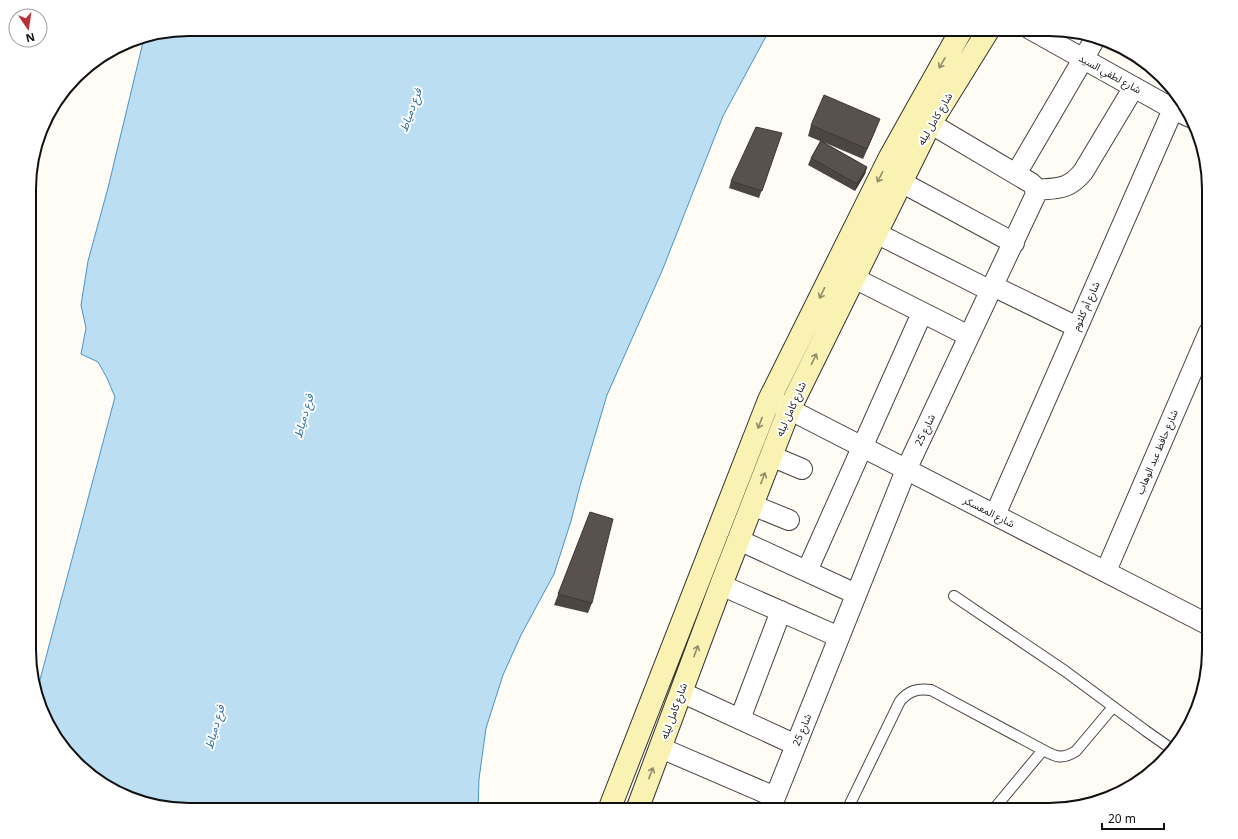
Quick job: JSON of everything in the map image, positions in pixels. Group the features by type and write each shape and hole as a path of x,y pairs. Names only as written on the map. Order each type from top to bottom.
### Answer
{"street":[{"name":"شارع كامل ليله","path":"644,803 681,692 789,410 902,182 922,119 959,36"},
{"name":"شارع كامل ليله","path":"612,803 769,400 865,206 922,119 984,36"},
{"name":"شارع لطفي السيد","path":"1043,36 1134,87 1178,107"},
{"path":"1016,174 1093,42"},
{"path":"922,119 1031,183 1036,190 1060,188 1076,181 1083,172 1134,87"},
{"name":"شارع أم كلثوم","path":"995,515 1077,327 1179,110"},
{"path":"902,182 1014,243"},
{"name":"شارع 25","path":"772,803 906,470 1035,198 1036,190"},
{"path":"876,233 1077,327"},
{"path":"854,278 969,336"},
{"path":"807,571 922,313"},
{"name":"شارع حافظ عبد الوهاب","path":"1106,571 1202,348"},
{"name":"شارع المعسكر","path":"769,400 1202,621"},
{"path":"771,456 802,469"},
{"path":"752,504 789,520"},
{"path":"739,540 856,594"},
{"path":"721,585 839,636"},
{"path":"740,719 781,611"},
{"path":"681,692 796,745"},
{"path":"661,748 770,803"}],"lane":[{"path":"954,596 1065,671 1168,746"},
{"path":"850,803 900,701 914,690 931,690 1043,750 1055,756 1062,757 1070,755 1076,751 1113,707"},
{"path":"999,803 1043,750"}],"water":[{"name":"فرع دمياط","path":"179,36 766,36 723,116 662,271 607,395 571,521 554,574 521,635 503,675 486,728 479,779 478,803 169,802 140,795 104,777 88,765 74,751 62,735 44,699 39,682 115,397 98,362 81,354 86,328 81,305 88,261 108,188 143,43 150,41"}],"building":[{"path":"824,95 880,119 867,149 811,125"},
{"path":"756,127 782,133 762,191 731,181"},
{"path":"821,141 867,167 857,184 811,158"},
{"path":"590,512 613,519 592,603 558,594"}]}
